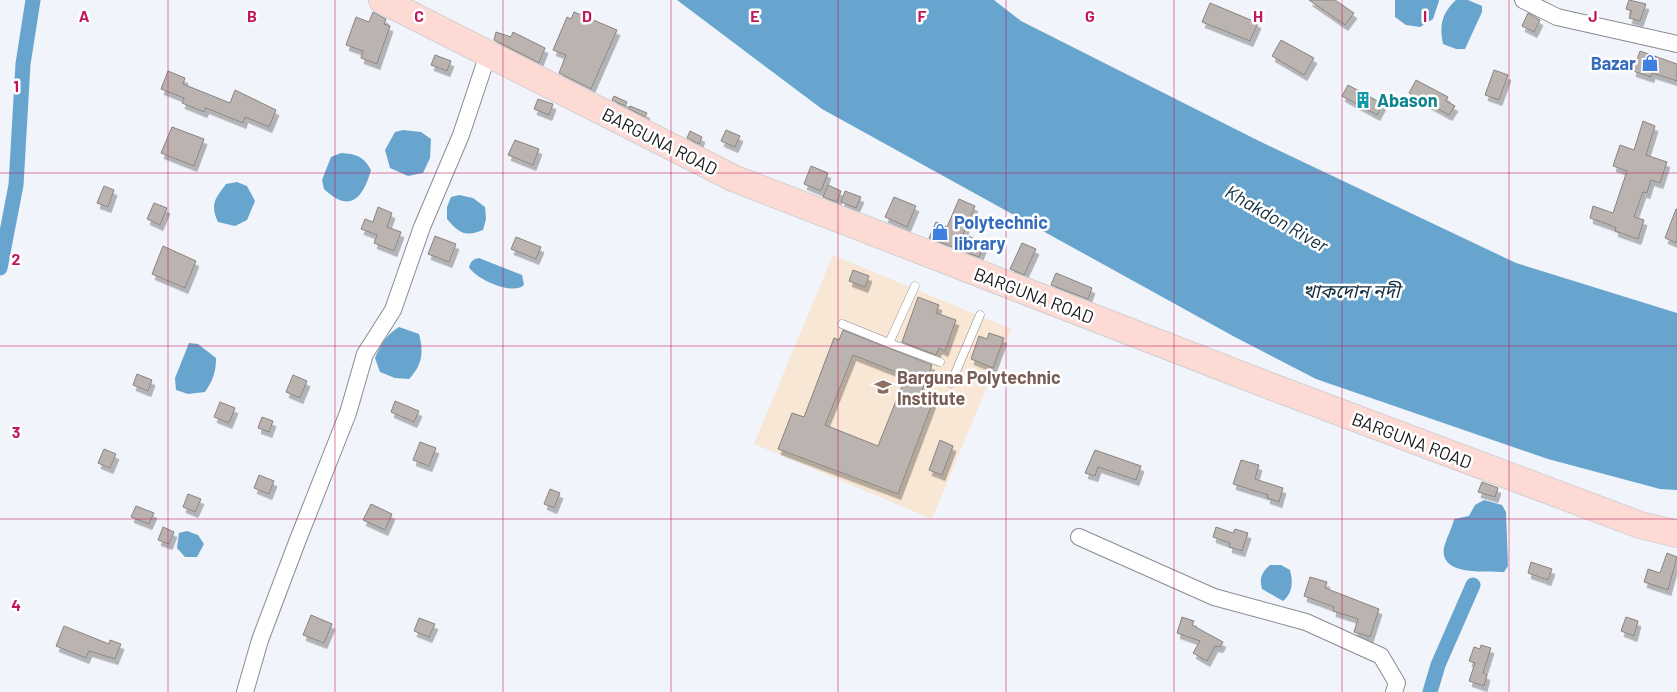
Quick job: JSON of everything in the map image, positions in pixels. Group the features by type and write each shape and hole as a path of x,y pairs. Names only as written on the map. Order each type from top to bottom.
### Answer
{"main road":[{"name":"BARGUNA ROAD","path":"382,0 733,178 1279,390 1640,525 1677,534"}],"street":[{"path":"1523,0 1557,17 1677,44"},
{"path":"244,692 260,640 348,413 365,354 393,310 422,227 461,135 488,54"},
{"path":"1079,537 1214,597 1306,622 1381,656 1397,683 1394,692"}],"lane":[{"path":"889,343 915,286"},
{"path":"951,383 980,315"},
{"path":"842,324 940,362"}],"shaded area":[{"name":"Barguna Polytechnic Institute","path":"833,255 1011,329 932,519 754,444"}],"water":[{"name":"খাকদোন নদী","path":"677,0 994,0 1021,21 1259,141 1516,263 1677,313 1677,490 1660,489 1548,459 1316,379 1233,336 822,109"},
{"path":"1395,0 1439,1 1433,19 1420,27 1406,25 1395,17"},
{"path":"1456,0 1468,0 1482,6 1482,12 1465,49 1456,49 1443,44 1441,31 1443,20"},
{"path":"403,130 421,132 431,139 430,158 423,173 408,176 390,168 385,150 395,132"},
{"path":"341,153 359,157 371,170 368,180 359,195 348,201 341,201 333,197 324,189 322,180 331,157"},
{"path":"237,182 247,186 255,201 247,220 235,226 218,222 214,211 215,202 226,184"},
{"path":"459,195 473,198 485,207 486,219 483,230 467,234 463,233 447,219 447,207 451,197"},
{"path":"479,258 522,275 524,285 512,289 486,281 469,267 472,261"},
{"path":"399,327 419,334 421,341 421,358 417,369 409,379 395,378 380,372 375,358 384,340"},
{"path":"189,343 198,344 216,358 214,376 205,392 188,394 176,390 175,378"},
{"path":"1484,500 1502,505 1506,512 1508,566 1504,572 1456,568 1444,557 1445,544 1454,519 1469,516 1475,505"},
{"path":"187,531 198,535 204,544 197,557 185,557 177,548 179,533"},
{"path":"1270,565 1281,565 1290,570 1292,578 1291,587 1289,594 1283,601 1262,589 1262,576"}],"building":[{"path":"1309,0 1335,0 1354,13 1345,25"},
{"path":"1629,0 1646,4 1640,21 1629,18 1632,11 1626,9"},
{"path":"1210,3 1258,23 1250,41 1202,22"},
{"path":"373,12 386,19 384,24 390,26 377,64 361,58 363,51 346,45 356,17 369,22"},
{"path":"574,12 617,30 591,89 559,73 566,55 553,50 567,17 571,19"},
{"path":"1528,13 1540,20 1534,32 1522,26"},
{"path":"496,32 511,37 513,32 545,48 539,63 494,40"},
{"path":"1281,40 1314,58 1304,75 1272,56"},
{"path":"1640,51 1677,64 1677,81 1652,73 1651,77 1633,71"},
{"path":"435,55 451,61 447,71 431,65"},
{"path":"1494,70 1508,75 1499,100 1485,95"},
{"path":"168,71 185,78 183,84 230,103 235,90 276,110 269,127 245,117 243,123 206,108 204,112 182,103 184,98 161,89"},
{"path":"1416,80 1448,97 1446,101 1455,106 1449,115 1409,93"},
{"name":"Abason","path":"1348,85 1383,104 1377,115 1342,96"},
{"path":"614,96 627,102 625,106 612,100"},
{"path":"538,99 553,104 549,115 534,109"},
{"path":"630,106 647,113 645,117 629,109"},
{"path":"1643,121 1655,126 1646,155 1667,162 1660,183 1651,180 1647,193 1643,192 1634,217 1644,220 1638,239 1615,231 1616,228 1590,218 1593,206 1613,213 1627,171 1613,166 1620,145 1634,150"},
{"path":"172,127 204,139 194,166 161,153"},
{"path":"726,130 740,136 735,147 721,141"},
{"path":"690,131 702,137 699,144 687,138"},
{"path":"515,140 539,149 533,165 508,155"},
{"path":"811,166 828,173 821,191 804,184"},
{"path":"828,185 841,191 837,202 823,197"},
{"path":"104,186 114,190 108,207 97,203"},
{"path":"845,191 861,197 856,208 841,202"},
{"path":"894,197 916,206 907,227 885,217"},
{"path":"959,199 975,206 963,234 985,243 979,257 929,238 936,222 947,227"},
{"path":"154,203 167,208 160,225 147,219"},
{"path":"378,207 392,213 387,227 401,232 394,251 374,243 377,235 361,229 365,219 373,222"},
{"path":"1677,209 1677,243 1665,238"},
{"path":"435,236 456,244 449,262 428,254"},
{"path":"516,237 541,247 536,259 511,249"},
{"path":"1022,243 1036,249 1024,275 1010,269"},
{"path":"163,246 196,261 185,288 152,274"},
{"path":"853,270 869,276 865,287 849,281"},
{"path":"1056,273 1092,288 1088,299 1051,285"},
{"path":"918,297 939,305 936,313 956,320 945,351 939,348 936,355 902,342"},
{"path":"843,330 932,365 922,391 935,396 898,494 778,449 792,413 804,417 834,338 839,340","holes":["853,355 906,376 878,446 825,425"]},
{"path":"989,333 1004,338 993,368 971,359 979,336 987,339"},
{"path":"137,374 152,380 148,391 133,385"},
{"path":"293,375 307,381 300,398 286,392"},
{"path":"395,401 419,411 414,422 391,412"},
{"path":"220,402 235,408 229,423 214,417"},
{"path":"262,417 273,421 269,432 258,428"},
{"path":"940,440 953,446 942,475 929,470"},
{"path":"420,442 436,448 429,466 413,460"},
{"path":"104,449 116,454 110,468 98,463"},
{"path":"1095,450 1141,466 1136,480 1098,467 1095,476 1085,473"},
{"path":"1241,460 1259,465 1255,479 1283,488 1279,502 1267,498 1268,495 1233,484"},
{"path":"259,475 274,481 269,494 254,488"},
{"path":"1482,482 1498,488 1495,497 1478,492"},
{"path":"550,489 560,493 554,508 544,504"},
{"path":"188,494 201,499 195,512 183,507"},
{"path":"371,504 392,514 385,530 363,520"},
{"path":"136,506 154,513 149,524 131,517"},
{"path":"163,527 174,532 169,544 158,540"},
{"path":"1216,527 1233,533 1235,529 1248,533 1242,551 1229,547 1230,543 1213,537"},
{"path":"1667,553 1677,557 1668,590 1644,582 1648,569 1660,573"},
{"path":"1531,562 1552,569 1548,580 1528,573"},
{"path":"1310,577 1327,582 1325,588 1379,609 1370,637 1354,632 1358,619 1333,611 1334,607 1304,596"},
{"path":"311,615 332,624 324,643 303,635"},
{"path":"1182,617 1194,621 1192,625 1223,642 1220,647 1215,646 1207,661 1193,653 1200,641 1177,633"},
{"path":"1626,617 1638,621 1634,636 1621,631"},
{"path":"419,618 435,624 429,637 414,631"},
{"path":"64,626 109,644 110,640 121,644 115,659 89,651 86,658 56,646"},
{"path":"1481,645 1491,648 1483,673 1487,675 1484,686 1469,681 1475,663 1469,661 1474,647 1480,649"}],"waterway":[{"path":"0,268 16,185 23,64 33,0"},
{"path":"1430,692 1438,665 1473,585"}],"place":[{"name":"Bazar","path":"1650,63"},
{"name":"Abason","path":"1363,100"},
{"name":"Polytechnic library","path":"940,232"},
{"name":"Barguna Polytechnic Institute","path":"883,387"}],"water label":[{"name":"Khakdon River","path":"1277,218"}]}
